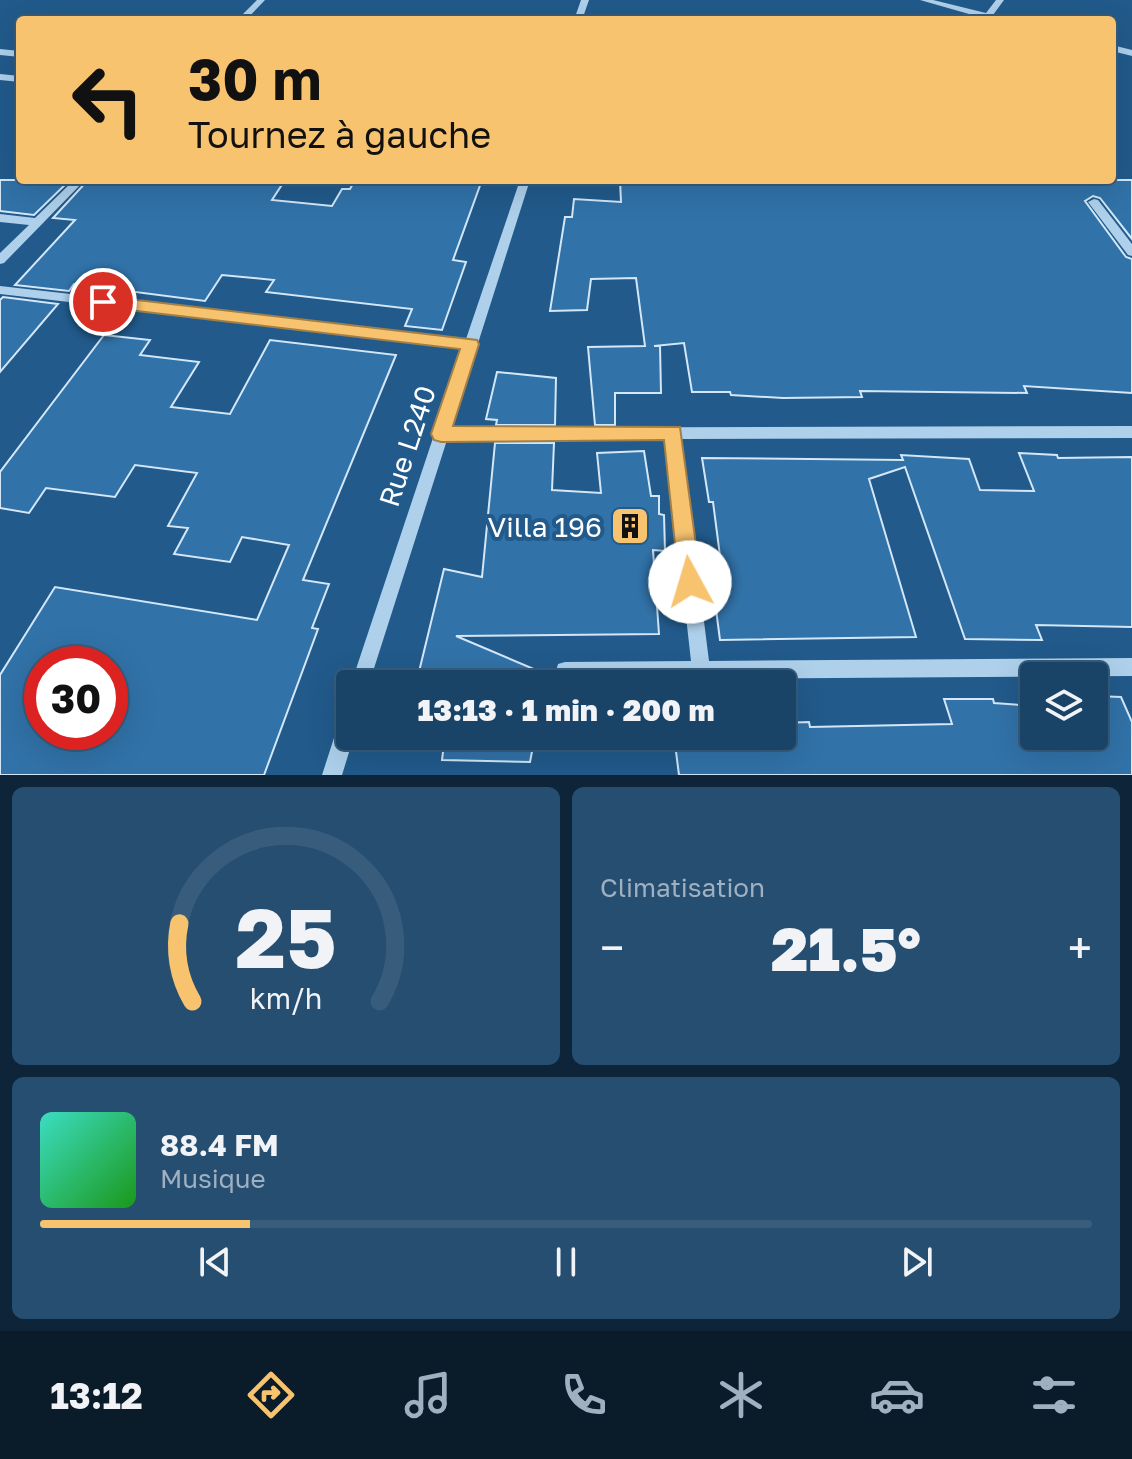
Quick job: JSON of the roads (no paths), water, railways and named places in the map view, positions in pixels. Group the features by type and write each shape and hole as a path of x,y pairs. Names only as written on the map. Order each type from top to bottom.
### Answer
{"street":[{"path":"245,16 261,0"},
{"path":"924,0 979,16"},
{"path":"988,16 1000,0"},
{"path":"0,260 76,184"},
{"name":"Rue L240","path":"365,670 524,184"},
{"path":"1094,202 1132,252"},
{"path":"0,218 38,222"},
{"path":"0,290 471,344"},
{"path":"673,432 701,670"},
{"path":"441,434 1132,432"},
{"path":"796,671 1132,667"},
{"path":"332,775 340,750"}],"place":[{"name":"Villa 196","path":"630,526"}]}
